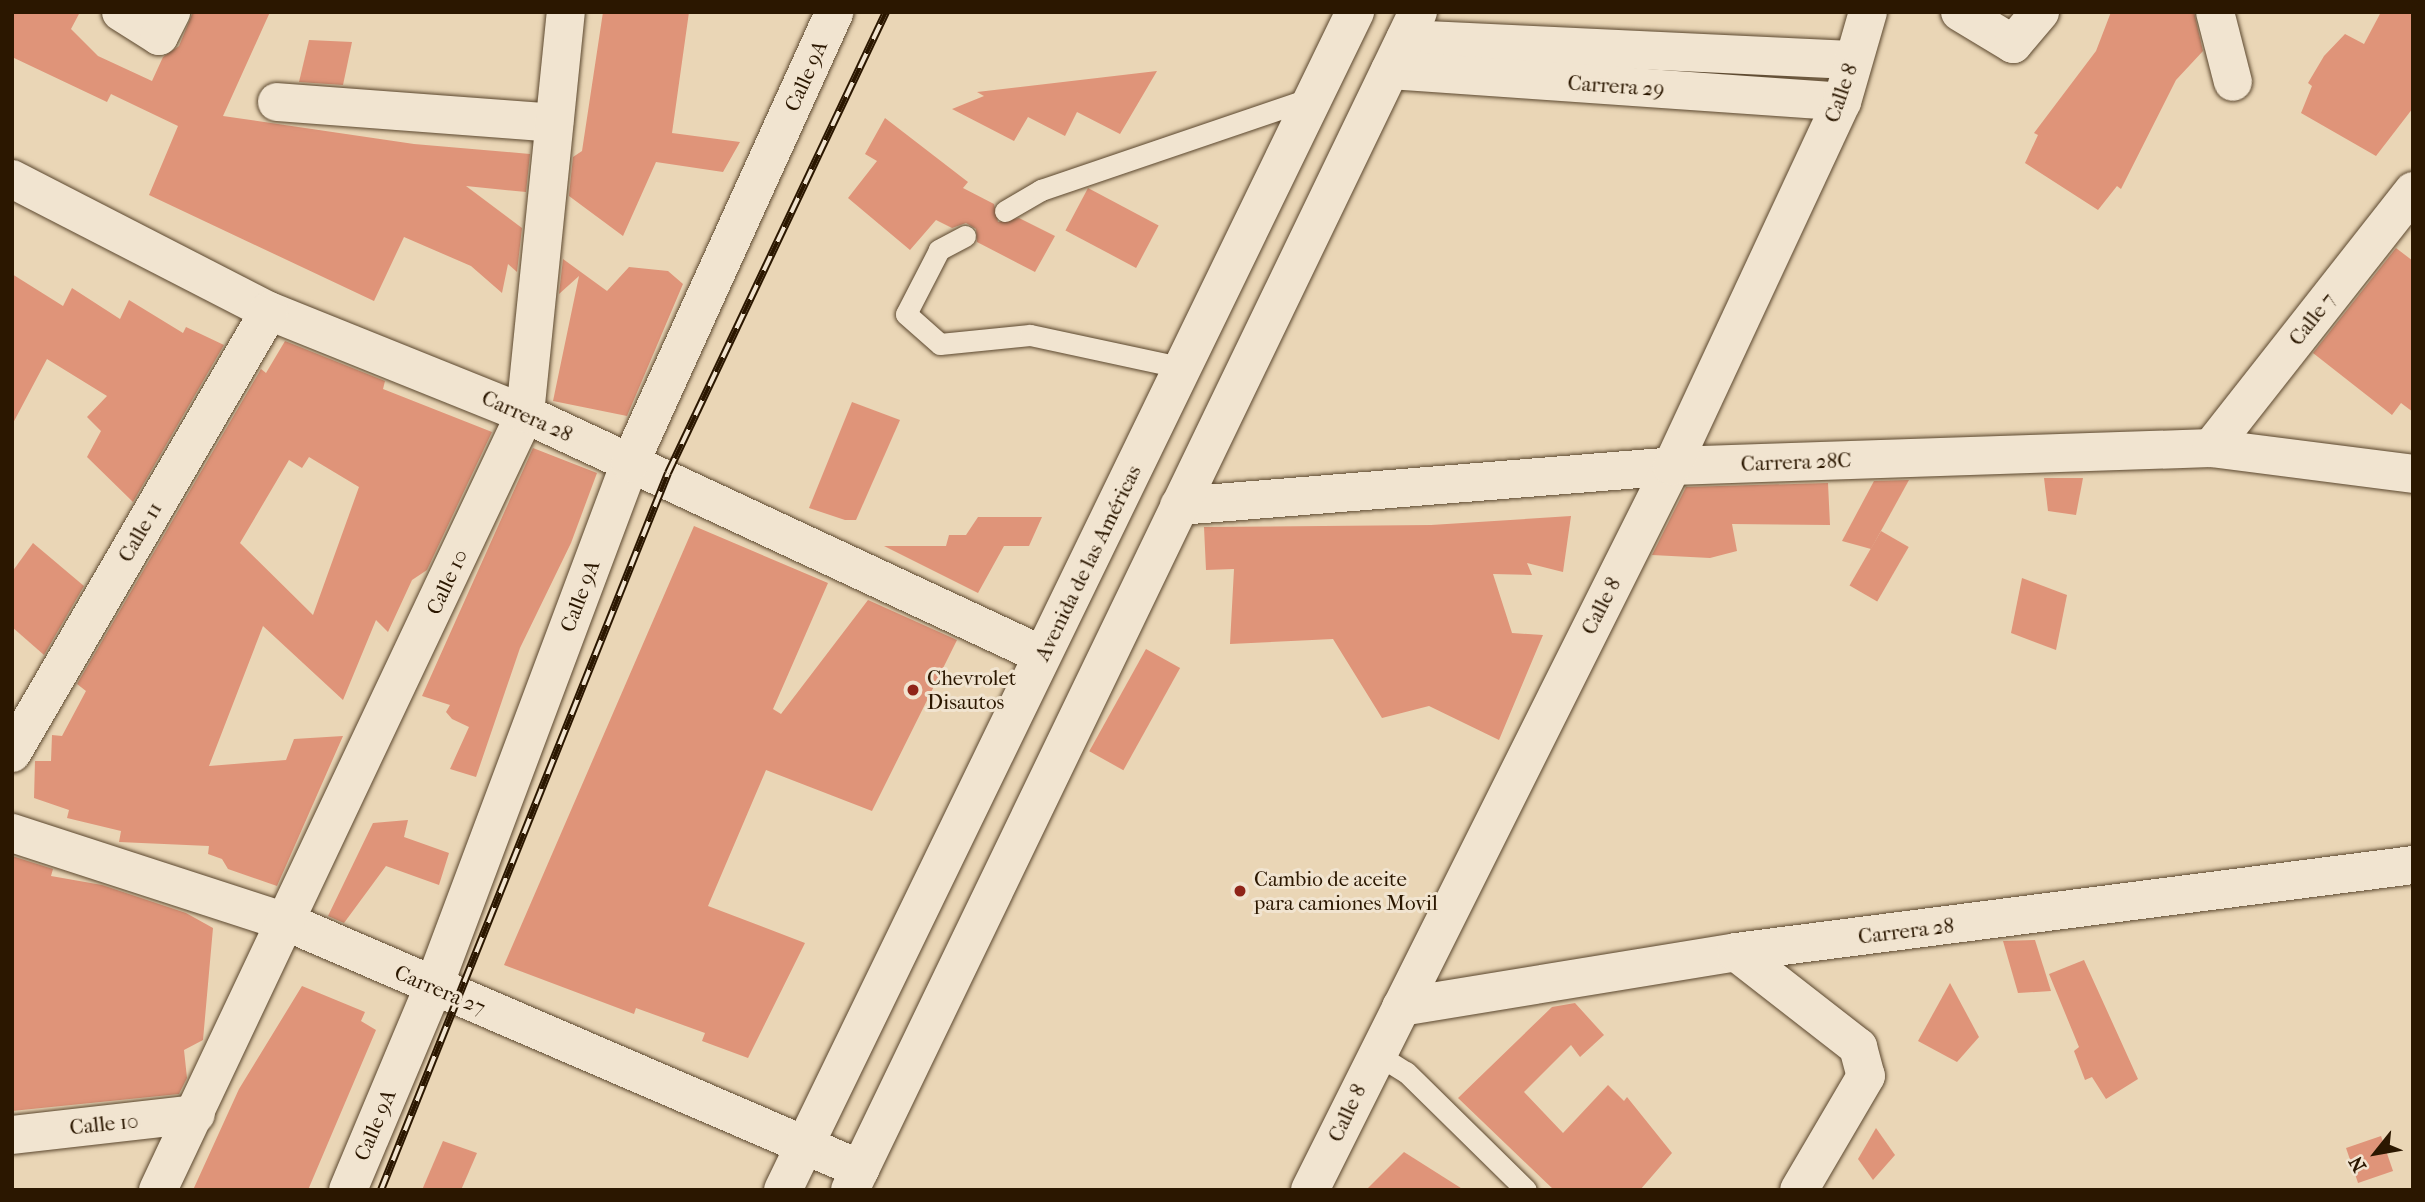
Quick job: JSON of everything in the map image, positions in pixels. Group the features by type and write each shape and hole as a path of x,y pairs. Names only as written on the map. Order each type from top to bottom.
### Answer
{"street":[{"path":"121,12 159,36 171,12"},
{"name":"Calle 10","path":"159,1190 289,923 526,414 566,12"},
{"name":"Calle 9A","path":"348,1190 432,988 630,463 835,12"},
{"name":"Avenida de las Américas","path":"788,1188 805,1146 1355,12"},
{"name":"Calle 8","path":"1310,1190 1375,1053 1401,1007 1672,466 1842,102 1868,12"},
{"path":"1960,12 2013,44 2040,12"},
{"path":"2215,12 2233,82"},
{"path":"1321,81 1398,52"},
{"path":"855,1179 1398,52"},
{"name":"Carrera 29","path":"1398,52 1852,60"},
{"name":"Carrera 29","path":"1398,52 1842,102"},
{"path":"276,102 554,123"},
{"name":"Carrera 28","path":"12,179 269,311 526,414 1042,655"},
{"name":"Calle 7","path":"2211,448 2413,191"},
{"name":"Calle 11","path":"12,753 269,311"},
{"path":"1162,412 1212,437"},
{"name":"Carrera 28C","path":"1180,506 1672,466 2211,448 2413,474"},
{"name":"Carrera 27","path":"12,833 289,923 432,988 805,1146 855,1179"},
{"name":"Carrera 28","path":"1401,1007 1735,952 2413,865"},
{"path":"1735,952 1858,1047 1866,1076 1799,1190"},
{"name":"Calle 10","path":"12,1135 196,1114"}],"lane":[{"path":"1005,211 1041,190 1321,81"},
{"path":"965,236 939,250 906,314 940,344 1030,335 1184,368"},
{"path":"1375,1053 1406,1072 1526,1190"}],"building":[{"path":"12,12 80,12 71,29 98,56 152,81 163,57 179,46 193,12 270,12 223,116 414,144 530,154 526,192 466,186 522,228 517,272 508,264 502,293 471,266 404,237 374,301 149,195 178,126 111,94 107,102 12,57"},
{"path":"603,12 689,12 672,133 740,142 723,172 656,162 623,236 569,196 573,157 582,151"},
{"path":"2111,12 2194,12 2203,51 2176,80 2121,189 2117,186 2098,210 2025,163 2038,135 2034,133 2096,51"},
{"path":"2381,12 2413,12 2413,108 2376,156 2301,113 2312,86 2308,83 2324,56 2345,34 2364,44"},
{"path":"309,40 352,42 343,85 299,82"},
{"path":"1157,71 1120,134 1077,112 1065,136 1028,117 1014,141 952,109 984,96 977,92"},
{"path":"885,118 968,182 963,188 994,204 998,222 1019,218 1055,236 1035,272 977,242 976,229 966,223 952,228 936,220 910,250 848,198 877,161 865,154"},
{"path":"1088,188 1159,226 1136,268 1065,230"},
{"path":"2396,248 2413,261 2413,412 2401,403 2392,415 2313,353"},
{"path":"563,259 607,291 629,267 668,271 683,284 627,416 553,401 579,276 559,294"},
{"path":"12,274 63,306 72,288 120,319 129,300 183,333 186,327 224,345 133,502 87,457 101,431 87,417 107,396 47,359 12,425"},
{"path":"285,341 385,381 383,389 492,432 427,570 412,580 388,632 376,620 343,700 263,626 209,766 286,760 294,739 343,736 277,886 228,869 222,859 208,854 209,846 119,842 121,831 67,818 69,810 34,798 35,761 51,761 52,735 62,736 86,691 77,684 261,369 266,373","holes":["309,457 359,487 313,615 240,543 289,460 302,468"]},
{"path":"852,402 900,420 856,520 845,520 809,508"},
{"path":"533,448 597,473 571,543 520,648 476,777 450,769 469,727 452,719 446,712 450,705 422,696"},
{"path":"2044,478 2083,478 2076,515 2048,511"},
{"path":"1909,480 1871,549 1842,541 1874,481"},
{"path":"1828,483 1830,525 1732,524 1737,551 1710,558 1652,555 1686,487"},
{"path":"1571,516 1563,572 1527,563 1532,575 1493,574 1512,633 1543,635 1499,740 1429,706 1382,718 1333,639 1230,644 1234,569 1206,570 1204,527 1431,525"},
{"path":"978,517 1042,517 1029,546 1004,546 978,593 884,546 946,546 949,535 966,535"},
{"path":"694,526 828,583 773,709 781,714 868,600 957,640 872,811 766,770 708,906 805,943 748,1058 702,1041 705,1033 636,1008 634,1014 504,965"},
{"path":"1881,531 1909,547 1877,602 1850,586"},
{"path":"33,543 84,586 44,655 12,627 12,572"},
{"path":"2022,578 2067,595 2056,650 2011,633"},
{"path":"1146,649 1180,668 1123,770 1089,751"},
{"path":"408,820 404,837 449,853 439,885 386,866 344,923 328,916 373,823"},
{"path":"12,856 53,869 51,876 102,885 186,913 213,928 203,1040 184,1050 187,1078 179,1094 12,1111"},
{"path":"2035,940 2051,991 2018,993 2003,941"},
{"path":"2084,960 2138,1079 2106,1099 2092,1077 2085,1080 2074,1051 2079,1047 2049,974"},
{"path":"1950,983 1979,1037 1957,1062 1918,1041"},
{"path":"302,986 365,1012 361,1021 376,1030 308,1190 193,1190 239,1089"},
{"path":"1575,1003 1604,1035 1580,1057 1571,1045 1524,1092 1563,1133 1608,1085 1624,1101 1627,1097 1672,1153 1640,1190 1554,1190 1458,1098 1552,1007"},
{"path":"1876,1128 1895,1155 1873,1180 1858,1159"},
{"path":"2381,1136 2393,1171 2358,1183 2346,1148"},
{"path":"443,1141 477,1153 461,1190 422,1190"},
{"path":"1404,1152 1464,1190 1366,1190"}],"railway":[{"path":"381,1190 668,473 886,12"}],"place":[{"name":"Chevrolet Disautos","path":"913,690"},
{"name":"Cambio de aceite para camiones Movil","path":"1240,891"}]}
